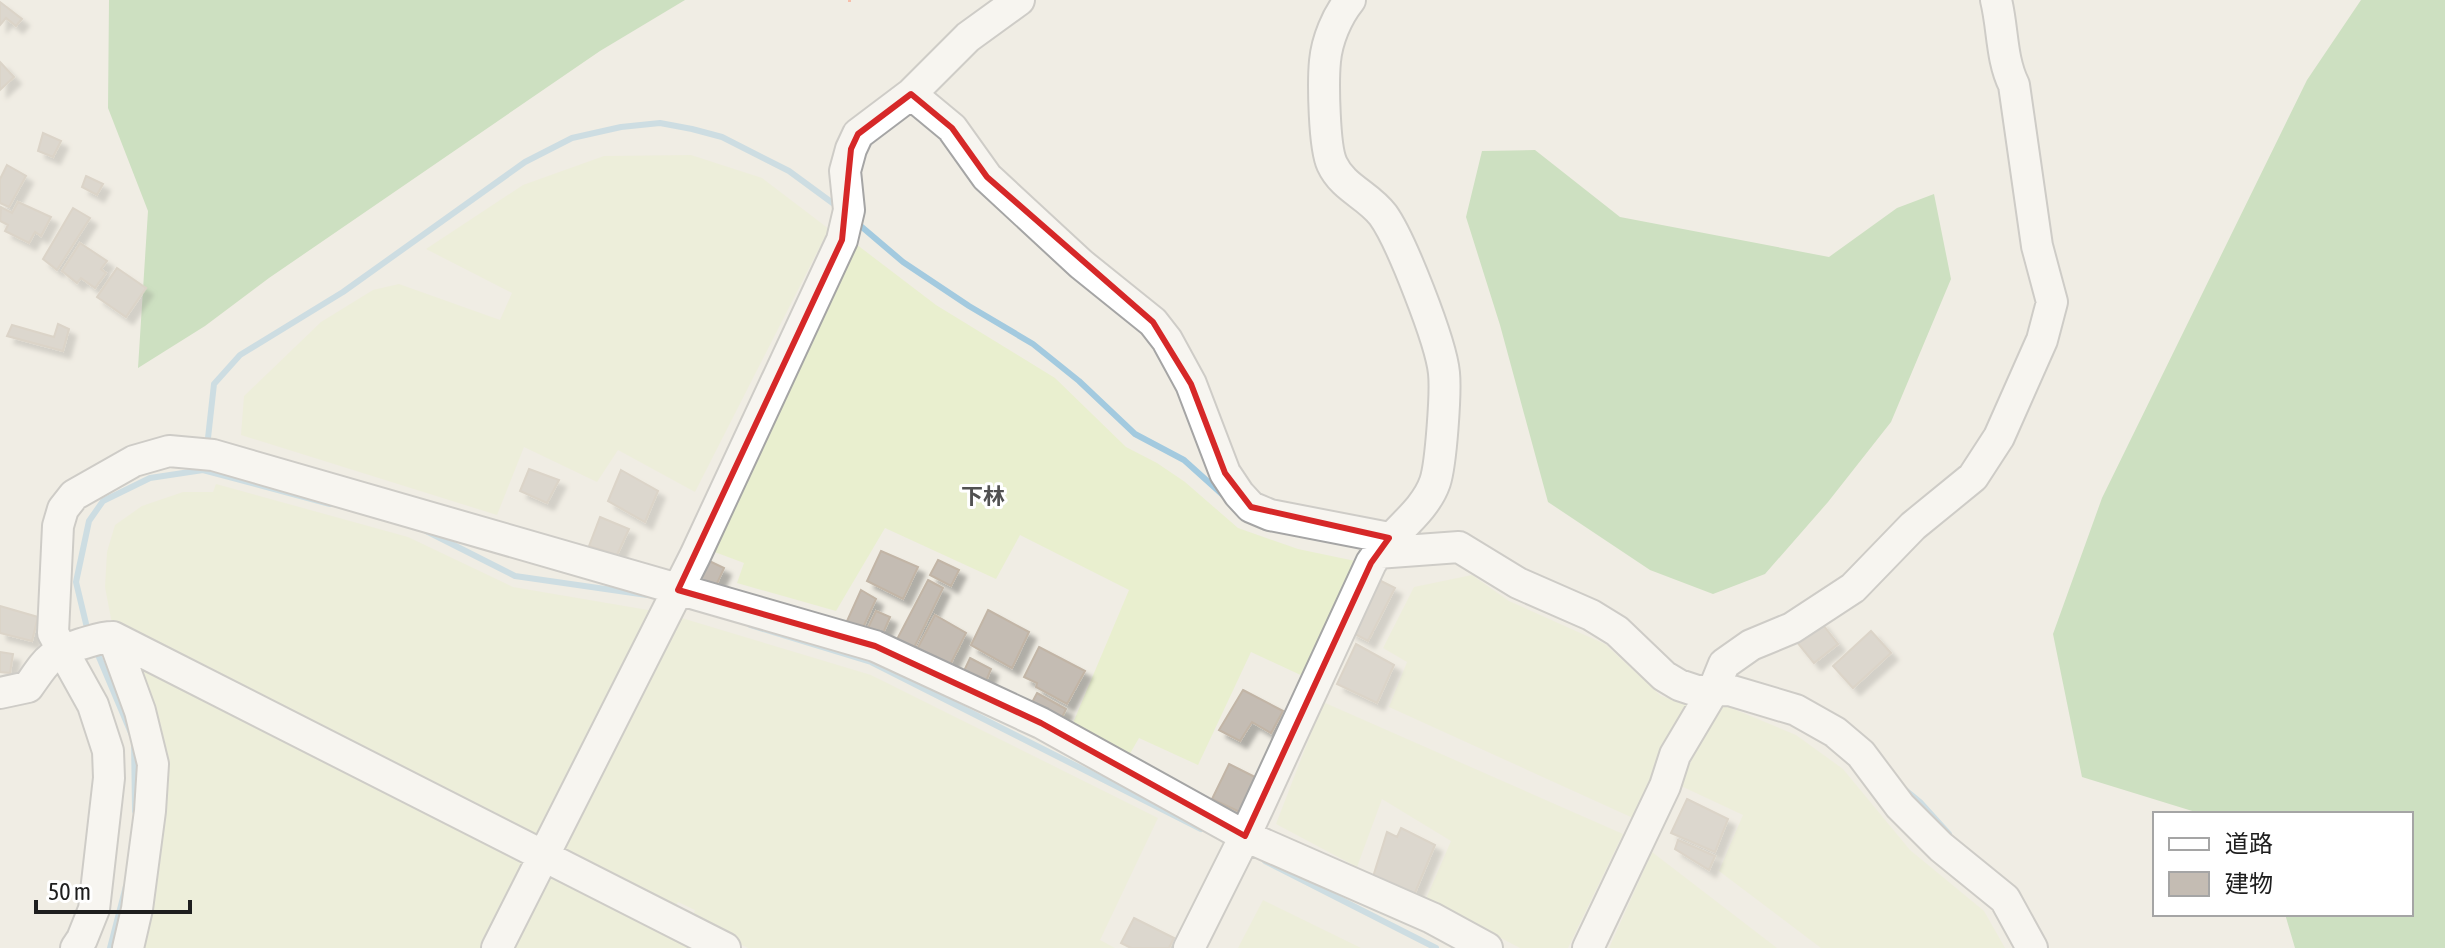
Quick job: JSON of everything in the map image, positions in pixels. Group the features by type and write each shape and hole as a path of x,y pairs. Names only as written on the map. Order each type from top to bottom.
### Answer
{"street":[{"path":"497,948 673,598 842,240 847,216 845,171 858,134 911,94 968,37 1019,0"},
{"path":"1588,948 1665,786 1675,755 1724,664 1751,645 1792,628 1853,588 1913,526 1973,477 1999,437 2042,340 2052,302 2037,246 2014,85 2006,69 1996,0"},
{"path":"1189,948 1383,546 1420,507 1436,480 1444,375 1436,338 1391,227 1380,211 1344,183 1331,162 1327,140 1325,60 1337,5"},
{"path":"911,94 952,128 987,177 1081,264 1153,322 1167,340 1191,384 1225,473 1251,507 1383,546 1459,547 1518,583 1591,615 1617,631 1664,676 1697,691 1716,680"},
{"path":"725,948 543,857 88,642 53,633 58,526 63,509 74,495 134,461 169,451 205,454 673,598 875,646 1041,723 1241,845 1432,918 1487,948"},
{"path":"0,693 28,687 49,658 88,642"},
{"path":"76,948 94,909 109,778 108,751 93,705 88,642"},
{"path":"88,642 140,711 153,764 139,895 128,948"},
{"path":"1716,680 1729,690 1796,710 1835,732 1861,754 1900,806 1941,847 2005,899 2032,948"}],"highlighted area":[{"path":"911,94 952,128 987,177 1153,322 1191,384 1225,473 1251,507 1389,538 1371,563 1245,836 1041,723 875,646 678,590 842,240 851,149 858,134"}],"green space":[{"path":"109,0 685,0 600,51 269,278 205,326 138,368 148,211 108,108"},
{"path":"2361,0 2445,0 2445,948 2295,948 2286,916 2413,916 2413,812 2196,812 2082,777 2053,634 2102,498 2307,80"},
{"path":"1535,150 1620,217 1829,257 1897,208 1934,194 1951,279 1891,422 1828,502 1765,574 1713,594 1650,570 1548,502 1500,325 1466,217 1482,151"},
{"path":"691,155 762,178 829,229 695,492 618,450 597,482 524,447 497,515 241,435 244,396 321,322 373,290 399,284 500,320 512,293 426,249 523,185 604,156"},
{"path":"852,241 936,305 1055,378 1126,447 1185,482 1238,528 1298,549 1360,562 1307,678 1251,652 1198,765 1139,738 1128,757 1070,730 1129,590 1020,535 996,579 885,528 836,611 737,583 744,563 704,548"},
{"path":"216,484 408,537 513,587 654,611 542,839 112,624 105,587 107,552 115,525 142,506 183,492 213,492"},
{"path":"1472,575 1509,601 1605,644 1661,696 1687,704 1633,818 1389,707 1407,662 1383,648 1414,587"},
{"path":"675,616 871,675 1158,818 1100,940 1115,948 748,948 691,920 695,910 678,902 672,912 562,856 558,844"},
{"path":"135,663 522,855 528,869 488,948 139,948 149,896"},
{"path":"1323,702 1623,834 1568,948 1520,948 1426,899 1451,841 1382,799 1357,867 1276,824"},
{"path":"1724,705 1796,735 1843,769 1910,850 1984,911 2005,948 1821,948 1719,871 1743,815 1681,786 1711,712"},
{"path":"1652,852 1777,948 1609,948"},
{"path":"553,873 705,948 507,948 543,877"},
{"path":"1263,900 1361,948 1238,948"}],"building":[{"path":"0,2 22,19 16,26 6,18 0,25"},
{"path":"0,62 14,77 0,90"},
{"path":"43,133 61,141 53,157 38,151"},
{"path":"7,165 26,176 9,207 0,203 0,179"},
{"path":"86,176 103,184 97,195 82,187"},
{"path":"18,202 51,217 41,236 35,232 29,243 5,231 8,225 0,221 1,207 12,213"},
{"path":"73,208 90,218 57,270 43,259"},
{"path":"80,243 107,261 101,269 106,273 95,288 81,278 77,283 62,271"},
{"path":"117,268 146,288 126,317 97,297"},
{"path":"58,324 69,329 63,351 7,336 12,325 54,337"},
{"path":"529,469 559,480 547,503 520,491"},
{"path":"621,470 658,491 645,522 608,501"},
{"path":"600,517 629,529 617,555 589,546"},
{"path":"881,551 918,567 903,599 867,581"},
{"path":"703,558 724,568 714,590 693,580"},
{"path":"938,560 959,570 951,586 930,575"},
{"path":"1375,578 1395,588 1368,641 1349,631"},
{"path":"928,580 943,588 911,654 894,645"},
{"path":"861,590 876,599 862,630 847,621"},
{"path":"0,606 38,617 32,641 0,633"},
{"path":"988,610 1029,632 1012,668 971,645"},
{"path":"876,611 890,617 881,638 867,630"},
{"path":"935,615 966,633 946,673 914,655"},
{"path":"1820,621 1838,644 1814,663 1796,641"},
{"path":"1871,631 1891,653 1853,688 1833,666"},
{"path":"1356,644 1394,665 1377,703 1337,684"},
{"path":"1039,647 1085,671 1067,704 1024,677"},
{"path":"0,652 13,654 10,673 0,672"},
{"path":"970,658 991,669 984,686 962,675"},
{"path":"1243,690 1283,711 1271,733 1252,722 1240,741 1219,730"},
{"path":"1037,693 1066,709 1058,725 1029,708"},
{"path":"1229,764 1257,778 1242,813 1212,799"},
{"path":"1687,799 1728,819 1715,852 1671,833"},
{"path":"1401,828 1435,845 1412,900 1372,880 1387,832 1397,837"},
{"path":"1678,840 1715,856 1709,870 1675,849"},
{"path":"1134,918 1174,938 1169,948 1131,948 1121,943"}],"waterway":[{"path":"207,447 214,384 240,355 343,292 525,162 572,138 621,127 660,123 692,129 722,137 789,171 838,207"},
{"path":"856,222 903,262 1033,344 1079,381 1135,434 1184,460 1224,496"},
{"path":"88,632 76,582 89,521 103,501 150,478 203,470 330,504"},
{"path":"426,531 515,576 647,595"},
{"path":"750,625 871,662 1201,829"},
{"path":"96,650 134,740 135,811"},
{"path":"1903,788 1949,834"},
{"path":"1265,861 1436,948"},
{"path":"110,948 126,886"}],"district":[{"name":"下林","path":"983,496"}]}
